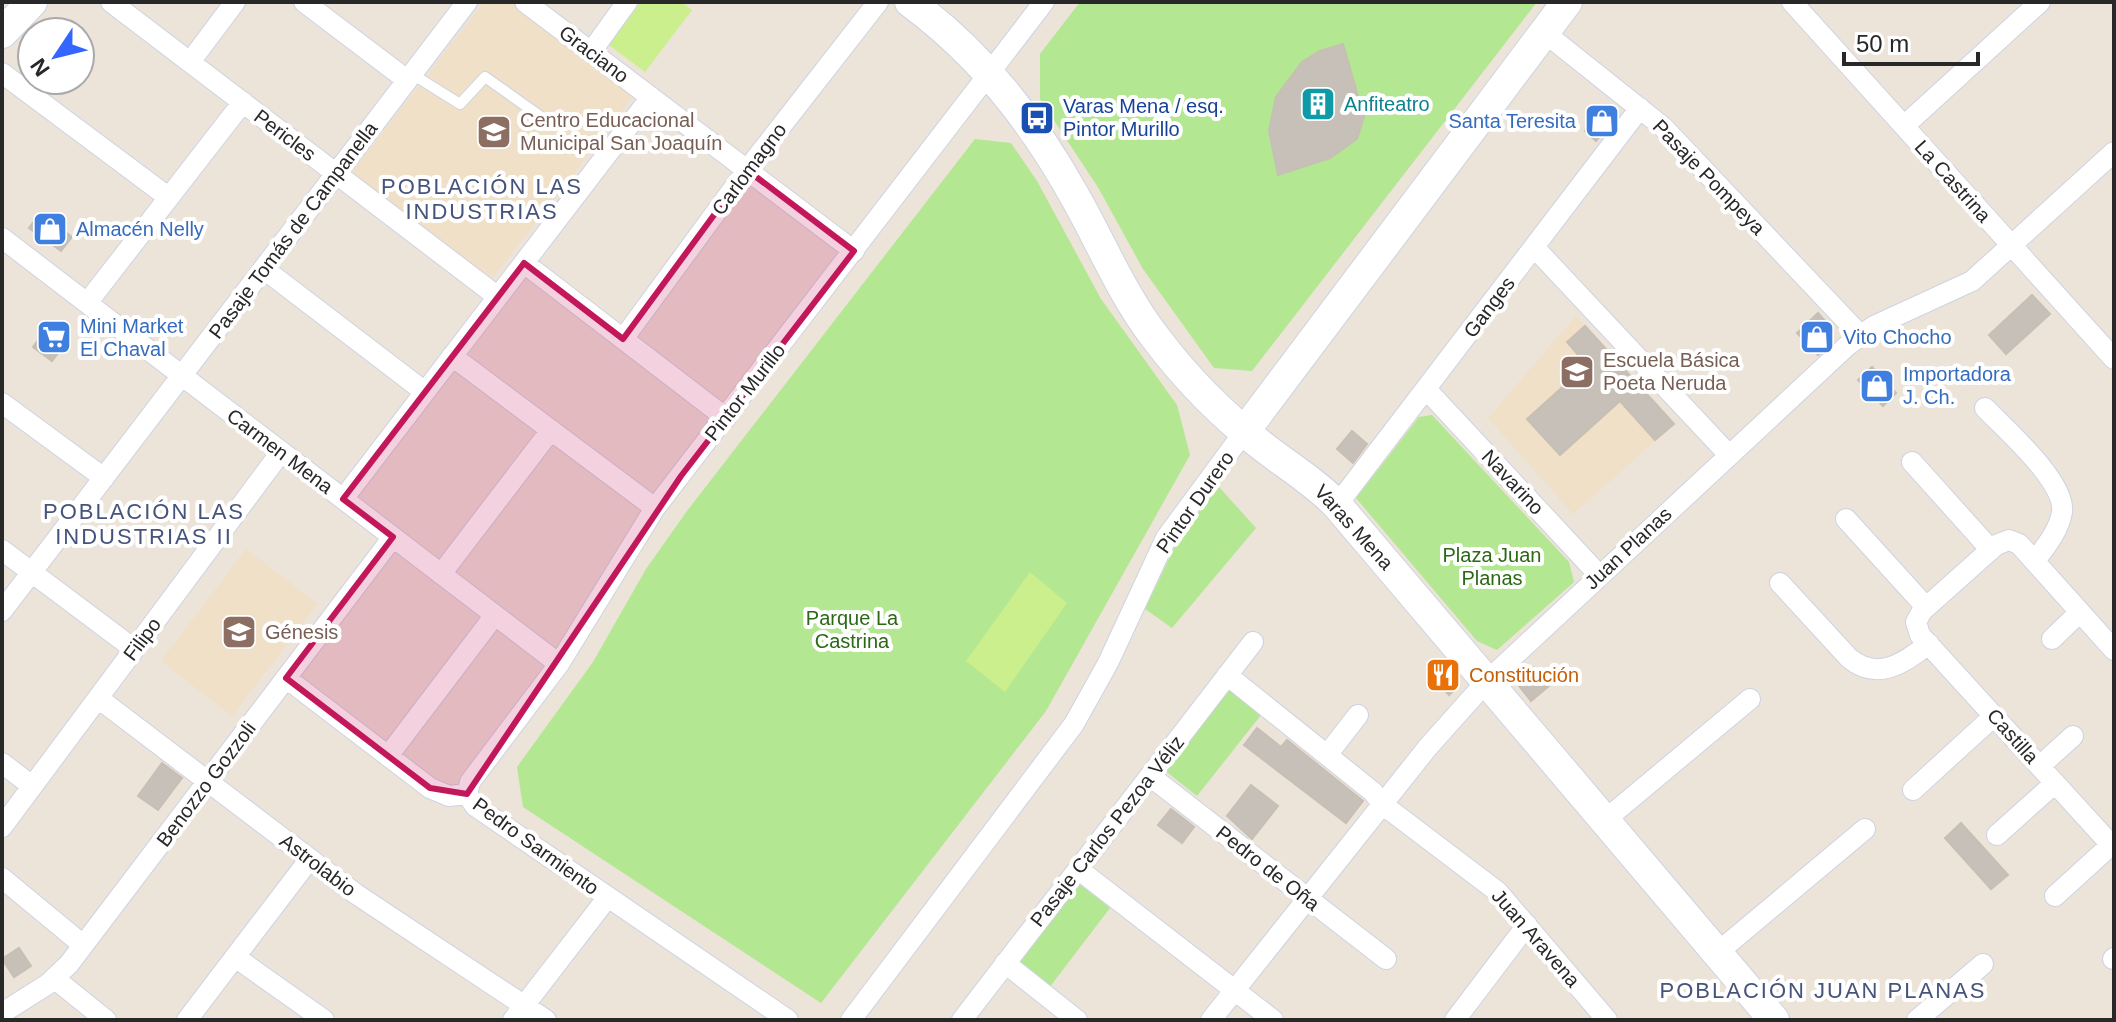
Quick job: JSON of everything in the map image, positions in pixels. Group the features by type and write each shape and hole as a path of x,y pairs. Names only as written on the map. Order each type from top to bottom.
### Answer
{"street":[{"path":"2,33 32,2"},
{"name":"Pericles","path":"111,2 498,297"},
{"path":"190,62 235,2"},
{"path":"304,2 410,77"},
{"name":"Pasaje Tomás de Campanella","path":"2,611 467,2"},
{"name":"Graciano","path":"525,2 854,251"},
{"path":"591,52 627,2"},
{"name":"Carlomagno","path":"623,339 747,170 878,2"},
{"name":"Varas Mena","path":"910,2 989,74 1057,166 1146,325 1193,381 1244,432 1315,484 1337,505 1774,1020"},
{"name":"Pintor Murillo","path":"467,794 470,782 559,664 655,508 1044,2"},
{"name":"Pintor Durero","path":"851,1020 1074,724 1108,663 1166,538 1567,2"},
{"path":"1904,126 2040,2"},
{"name":"La Castrina","path":"1800,5 1904,126 2114,359"},
{"name":"Pasaje Pompeya","path":"1545,33 1640,108 1695,159 1860,335"},
{"path":"2,73 168,197"},
{"path":"343,499 651,97"},
{"path":"87,303 243,102"},
{"name":"Ganges","path":"1337,505 1640,108"},
{"name":"Juan Planas","path":"1211,1020 1382,804 1487,681 1860,335 1963,287 2114,152"},
{"name":"Carmen Mena","path":"2,238 559,664"},
{"path":"1534,247 1729,455"},
{"path":"524,263 726,418"},
{"path":"264,269 425,392"},
{"path":"452,356 655,508"},
{"name":"Navarino","path":"1426,389 1599,575"},
{"path":"2,403 104,478"},
{"path":"1985,408 2050,478 2061,498 2058,524 2035,561"},
{"path":"441,574 551,430"},
{"name":"Filipo","path":"2,827 281,452"},
{"path":"1912,462 2000,545"},
{"name":"Castilla","path":"1846,519 1921,615 1918,631 2113,847"},
{"name":"Benozzo Gozzoli","path":"2,1013 55,979 83,945 393,537"},
{"path":"1921,615 2000,545 2019,544 2080,612 2109,636"},
{"path":"2,550 134,649"},
{"path":"1780,583 1861,667 1876,671 1893,668 1929,644"},
{"path":"2052,639 2080,612"},
{"path":"388,756 495,615"},
{"name":"Pasaje Carlos Pezoa Véliz","path":"962,1020 1253,642"},
{"name":"Juan Aravena","path":"1227,675 1373,792 1382,804 1479,876 1527,925 1594,1015"},
{"name":"Pedro Sarmiento","path":"286,678 437,792 449,796 467,794 475,806 788,1020"},
{"name":"Astrolabio","path":"98,698 209,779 309,860 519,1013 546,1020"},
{"path":"1605,820 1750,699"},
{"path":"1327,755 1358,715"},
{"path":"1913,790 1994,716"},
{"path":"2040,766 2073,736"},
{"path":"2,763 32,786"},
{"name":"Pedro de Oña","path":"1150,776 1386,959"},
{"path":"1997,835 2055,783"},
{"path":"1717,953 1865,829"},
{"path":"2055,896 2113,847"},
{"path":"187,1020 309,860"},
{"path":"1078,869 1273,1020"},
{"path":"2,878 83,945"},
{"path":"519,1013 608,897"},
{"path":"1455,1020 1527,925"},
{"path":"235,957 324,1020"},
{"path":"1005,963 1077,1020"},
{"path":"1917,1020 1983,964"},
{"path":"55,979 106,1020"}],"lane":[{"path":"410,77 460,104 485,77 540,116"}],"highlighted area":[{"path":"747,170 854,251 681,476 467,794 430,788 286,678 393,537 343,499 524,263 623,339"}],"shaded area":[{"name":"Centro Educacional Municipal San Joaquín","path":"484,2 520,2 636,93 491,280 352,172"},
{"name":"Escuela Básica Poeta Neruda","path":"1576,316 1674,424 1573,514 1488,418"},
{"name":"Génesis","path":"246,549 318,604 232,716 161,661"}],"green space":[{"path":"641,2 681,2 692,10 645,72 609,45"},
{"path":"1080,2 1537,2 1252,371 1214,368 1143,269 1099,189 1040,99 1040,54"},
{"name":"Parque La Castrina","path":"975,139 1011,143 1037,181 1101,299 1177,405 1190,455 1046,711 821,1003 523,807 517,767 593,662 646,569 687,511"},
{"name":"Plaza Juan Planas","path":"1432,415 1569,562 1574,582 1497,650 1477,641 1356,498 1419,417"},
{"path":"1219,487 1256,528 1172,628 1145,609 1181,534"},
{"path":"1030,572 1067,603 1005,692 966,661"},
{"path":"1227,688 1261,715 1197,796 1163,769"},
{"path":"1078,883 1110,908 1049,988 1017,963"}],"building":[{"name":"Anfiteatro","path":"1343,44 1364,117 1357,139 1330,158 1278,175 1269,131 1276,97 1302,62 1320,51"},
{"path":"1606,106 1617,116 1596,141 1585,131"},
{"path":"40,213 72,237 61,251 29,228"},
{"path":"2032,295 2050,314 2006,354 1989,335"},
{"name":"Vito Chocho","path":"1818,313 1833,330 1833,341 1818,355 1797,333"},
{"path":"50,324 69,338 52,361 33,347"},
{"path":"1585,326 1674,424 1655,440 1620,401 1560,455 1527,419 1587,365 1567,342"},
{"name":"Importadora J. Ch.","path":"1872,367 1896,393 1883,406 1858,380"},
{"path":"1352,431 1367,444 1353,463 1337,449"},
{"name":"Constitución","path":"1440,660 1458,679 1458,686 1449,695 1428,671"},
{"path":"1533,667 1549,686 1531,701 1519,686 1521,677"},
{"path":"1257,728 1281,747 1287,740 1363,801 1346,823 1244,745"},
{"path":"162,763 182,778 158,810 138,796"},
{"path":"1251,785 1278,806 1252,839 1227,816"},
{"path":"1171,809 1194,827 1182,843 1158,825"},
{"path":"1961,823 2008,875 1991,889 1945,838"},
{"path":"19,948 31,966 14,977 2,959"}],"place":[{"name":"Anfiteatro","path":"1318,104"},
{"name":"Varas Mena / esq. Pintor Murillo","path":"1037,118"},
{"name":"Santa Teresita","path":"1602,121"},
{"name":"Centro Educacional Municipal San Joaquín","path":"494,132"},
{"name":"Almacén Nelly","path":"50,229"},
{"name":"Mini Market El Chaval","path":"54,337"},
{"name":"Vito Chocho","path":"1817,337"},
{"name":"Escuela Básica Poeta Neruda","path":"1577,372"},
{"name":"Importadora J. Ch.","path":"1877,386"},
{"name":"Génesis","path":"239,632"},
{"name":"Constitución","path":"1443,675"}],"district":[{"name":"POBLACIÓN LAS INDUSTRIAS","path":"482,198"},
{"name":"POBLACIÓN LAS INDUSTRIAS II","path":"144,524"},
{"name":"POBLACIÓN JUAN PLANAS","path":"1823,990"}]}
